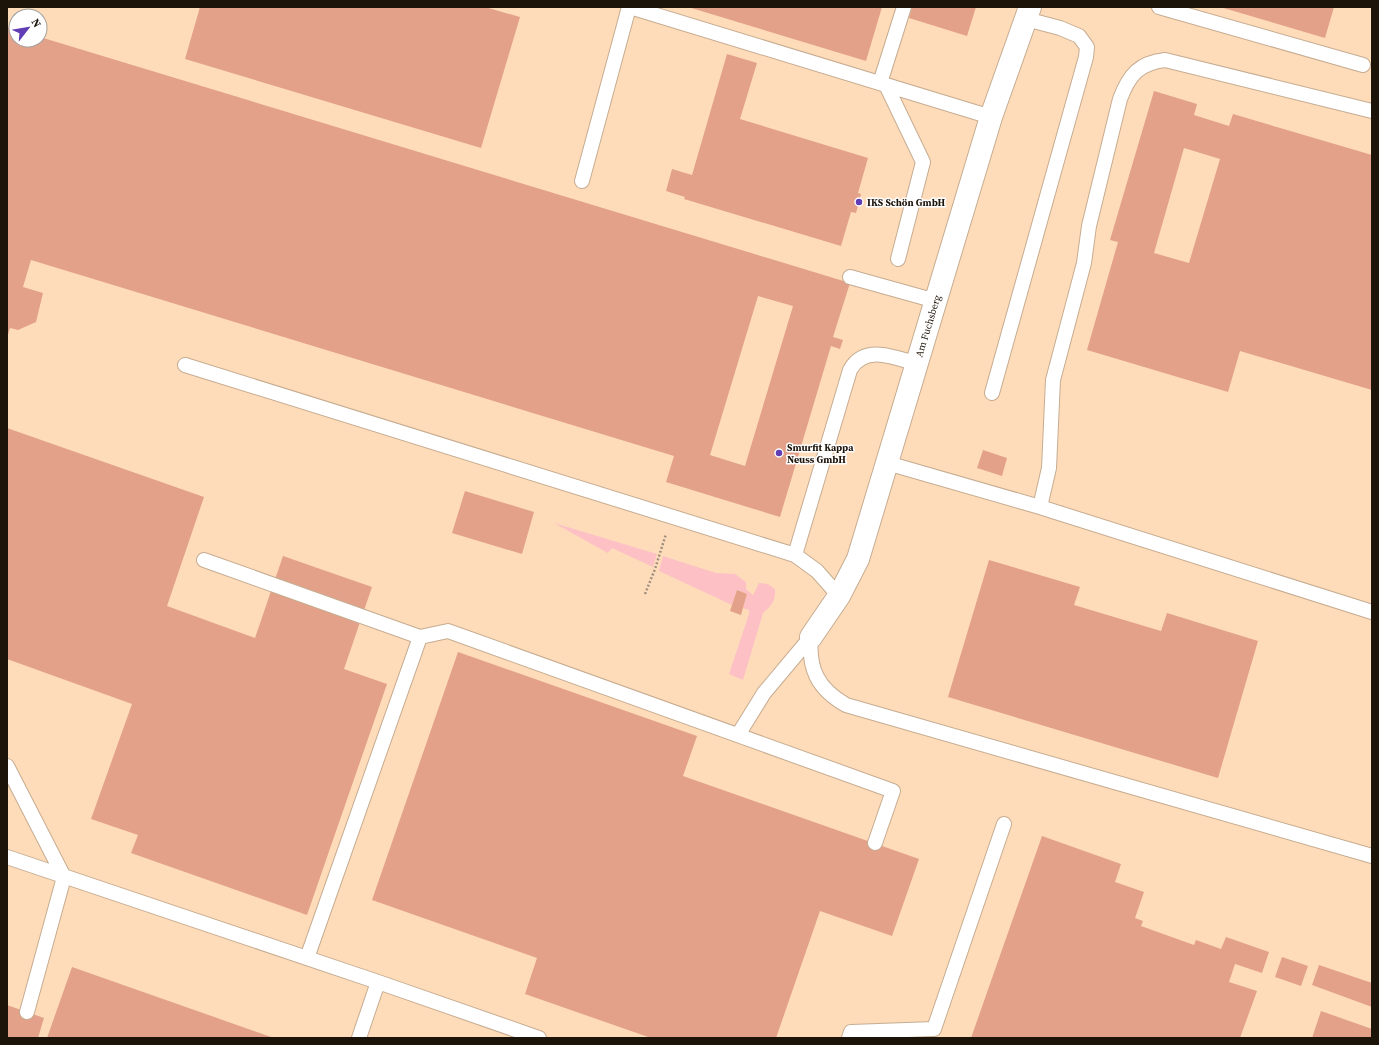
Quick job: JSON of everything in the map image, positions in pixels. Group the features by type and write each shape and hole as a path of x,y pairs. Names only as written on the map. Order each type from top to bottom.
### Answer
{"street":[{"name":"Am Fuchsberg","path":"811,637 839,596 858,559 991,117 1028,13"}],"lane":[{"path":"582,181 629,7 991,117"},
{"path":"898,259 924,162 883,84 904,7"},
{"path":"1159,7 1363,65"},
{"path":"992,393 1086,57 1087,47 1079,36 1028,13"},
{"path":"1040,507 1049,468 1053,380 1084,263 1089,226 1120,99 1126,82 1137,70 1150,62 1166,60 1372,111"},
{"path":"850,277 936,301"},
{"path":"795,555 850,370 855,360 868,356 885,355 917,364"},
{"path":"185,365 795,555 817,571 839,596"},
{"path":"887,463 1040,507 1372,612"},
{"path":"204,560 420,637 448,631 893,791 875,843"},
{"path":"308,958 420,637"},
{"path":"738,735 764,693 811,637"},
{"path":"811,637 810,656 815,675 828,693 846,705 1372,856"},
{"path":"7,766 64,877 43,947 27,1012"},
{"path":"849,1038 851,1032 934,1029 1004,824"},
{"path":"7,857 308,958 539,1038"},
{"path":"359,1038 378,982"}],"path":[{"path":"645,594 660,554"}],"shaded area":[{"path":"7,7 1372,7 1372,1038 7,1038"},
{"path":"554,523 657,554 653,567 612,548 608,553"},
{"path":"663,556 716,573 735,574 746,582 746,589 753,595 759,583 768,584 775,589 775,597 772,603 763,613 743,680 729,674 749,614 749,610 743,608 747,594 737,590 732,605 659,571"}],"building":[{"path":"200,7 485,7 520,17 481,148 185,59"},
{"path":"688,7 882,7 866,61"},
{"path":"912,7 976,7 967,36 909,18"},
{"path":"1220,7 1334,7 1325,38"},
{"path":"7,27 8,48 48,48 48,39 850,283 833,337 843,340 840,349 831,346 780,517 666,482 674,456 31,260 23,287 43,293 36,322 18,330 10,328 7,338","holes":["758,296 793,306 745,466 710,455"]},
{"path":"727,54 757,63 740,119 868,158 858,193 861,194 856,213 851,212 841,246 684,199 685,197 666,191 672,169 692,175"},
{"path":"1154,91 1197,104 1194,115 1229,126 1233,114 1372,155 1372,390 1240,351 1228,392 1087,350 1118,242 1110,240","holes":["1184,148 1220,159 1189,263 1154,253"]},
{"path":"7,428 204,497 167,606 255,638 283,556 372,587 344,669 387,684 307,915 131,853 138,835 91,819 132,704 7,659"},
{"path":"983,450 1007,458 1002,476 977,468"},
{"path":"465,491 534,512 522,554 452,533"},
{"path":"989,560 1080,587 1074,605 1161,631 1167,613 1258,641 1218,778 948,697"},
{"path":"737,590 747,594 741,615 730,611"},
{"path":"458,652 697,736 683,776 919,859 892,936 820,911 776,1038 651,1038 525,994 537,958 372,900"},
{"path":"1042,836 1121,864 1115,882 1144,892 1135,918 1143,921 1141,926 1194,945 1196,940 1221,949 1226,937 1269,952 1262,973 1235,964 1229,982 1257,991 1240,1038 971,1038"},
{"path":"1282,957 1308,966 1301,986 1275,977"},
{"path":"1319,965 1372,983 1372,1007 1312,985"},
{"path":"72,967 274,1038 47,1038"},
{"path":"7,1005 44,1018 38,1038 7,1038"},
{"path":"1321,1011 1372,1029 1372,1038 1312,1038"}],"place":[{"name":"IKS Schön GmbH","path":"859,202"},
{"name":"Smurfit Kappa Neuss GmbH","path":"779,453"}]}
